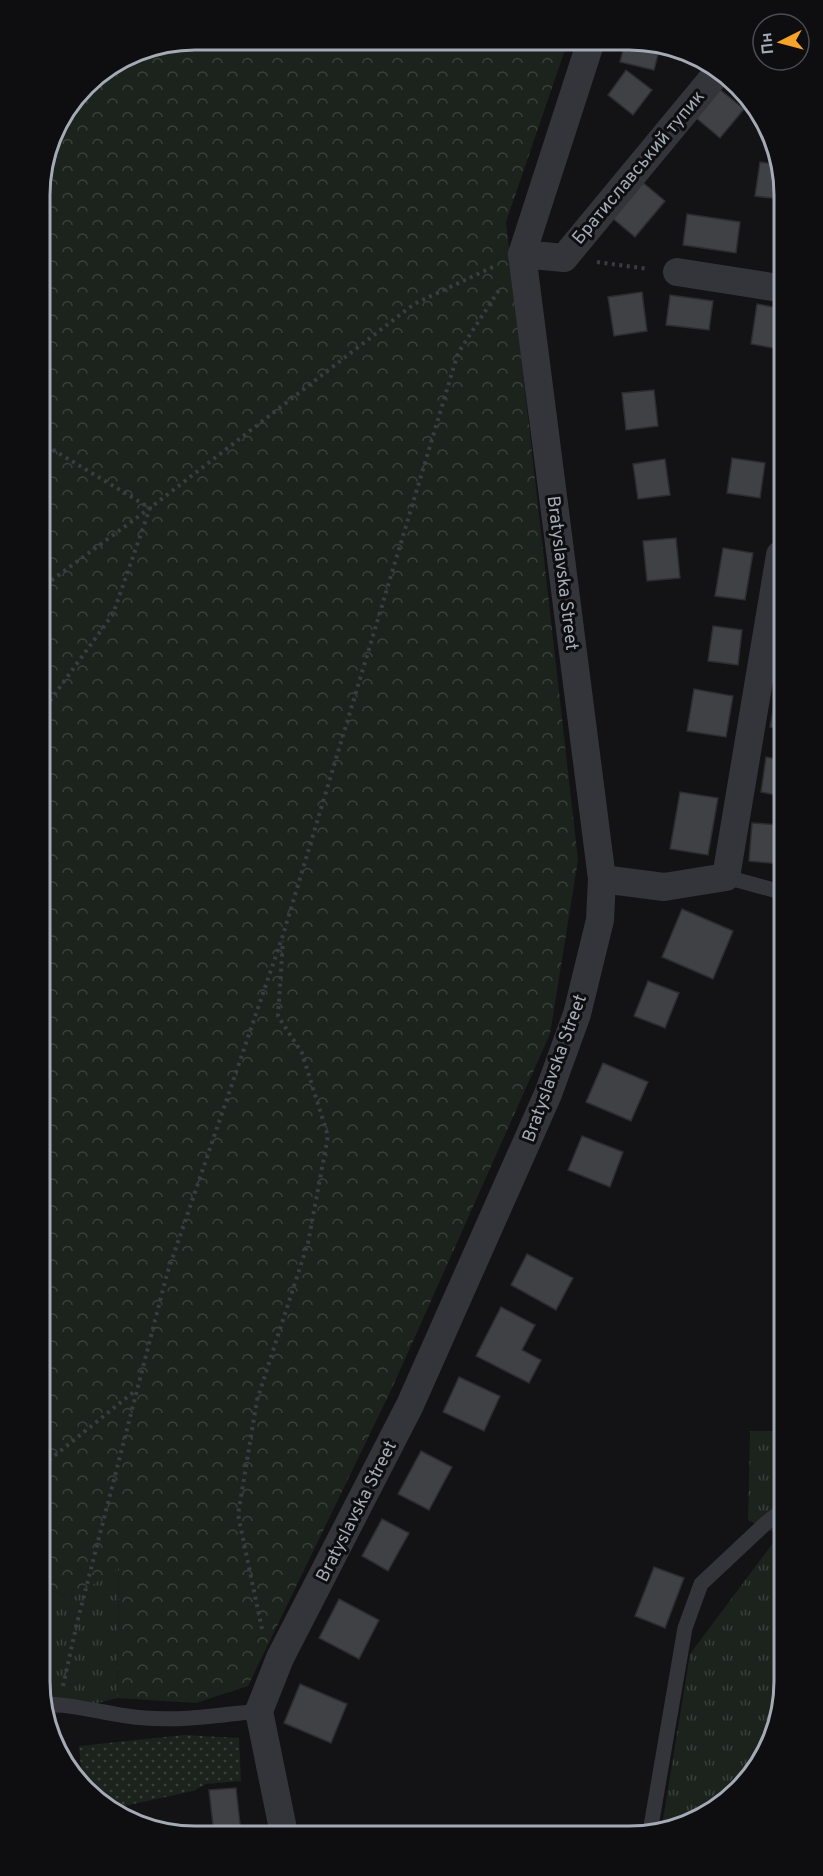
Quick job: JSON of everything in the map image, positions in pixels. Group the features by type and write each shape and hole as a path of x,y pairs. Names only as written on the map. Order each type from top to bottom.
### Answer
{"street":[{"name":"Bratyslavska Street","path":"260,1711 280,1658 410,1406 548,1094 577,1014 600,920 602,879 522,254 588,50"},
{"name":"Братиславський тупик","path":"522,254 564,258 714,77"},
{"path":"677,272 774,287"},
{"path":"602,879 664,887 726,877 774,592"},
{"path":"260,1711 282,1826"}],"lane":[{"path":"726,877 774,890"},
{"path":"651,1824 685,1628 701,1584 773,1518"},
{"path":"52,1704 143,1718 191,1718 260,1711"}],"path":[{"path":"50,581 150,508 414,304 522,254"},
{"path":"52,1704 77,1623 167,1274 283,935 458,353 522,254"},
{"path":"564,258 677,272"},
{"path":"50,448 150,508"},
{"path":"50,701 113,614 150,508"},
{"path":"262,1632 238,1515 257,1400 308,1243 328,1136 302,1053 278,1016 283,935"},
{"path":"50,1459 138,1388"}],"green space":[{"path":"185,50 565,50 506,222 578,860 550,1034 393,1386 248,1686 196,1703 117,1698 119,1568 71,1598 50,1590 50,185 57,148 74,114 99,85 130,64 166,52"},
{"path":"750,1431 773,1431 773,1532 748,1520"},
{"path":"773,1543 773,1691 769,1719 762,1737 749,1762 724,1791 693,1812 663,1823 690,1654"},
{"path":"119,1567 117,1698 53,1715 50,1682 50,1590 71,1598"},
{"path":"184,1735 239,1738 241,1781 206,1784 193,1791 121,1807 106,1797 82,1773 79,1746"}],"building":[{"path":"623,50 659,52 654,70 620,62"},
{"path":"626,70 652,90 633,115 608,95"},
{"path":"718,88 744,109 720,138 695,117"},
{"path":"760,162 770,164 774,198 755,196"},
{"path":"641,181 665,201 635,237 611,217"},
{"path":"687,214 740,222 736,253 683,245"},
{"path":"642,292 647,331 614,336 608,297"},
{"path":"670,295 713,301 709,330 666,325"},
{"path":"757,304 774,307 774,348 751,344"},
{"path":"654,390 658,426 626,430 622,393"},
{"path":"732,458 765,463 760,498 727,493"},
{"path":"665,459 670,495 638,499 633,464"},
{"path":"676,538 680,578 647,581 643,541"},
{"path":"723,548 753,553 745,600 715,596"},
{"path":"713,626 742,630 738,665 708,661"},
{"path":"694,689 733,696 726,737 687,731"},
{"path":"774,708 774,728 770,727"},
{"path":"766,757 774,759 774,795 761,792"},
{"path":"680,792 718,798 708,855 670,849"},
{"path":"752,823 774,824 774,863 749,861"},
{"path":"682,909 733,931 713,979 662,957"},
{"path":"648,981 679,993 665,1028 634,1016"},
{"path":"603,1063 648,1082 631,1121 586,1102"},
{"path":"582,1136 623,1152 610,1187 568,1170"},
{"path":"527,1254 573,1278 556,1310 511,1285"},
{"path":"501,1307 535,1325 522,1350 541,1360 529,1383 476,1356"},
{"path":"459,1377 500,1396 484,1431 443,1412"},
{"path":"421,1451 452,1467 429,1510 398,1494"},
{"path":"382,1519 409,1533 388,1571 362,1556"},
{"path":"654,1567 684,1578 665,1628 635,1616"},
{"path":"339,1599 379,1620 359,1659 319,1638"},
{"path":"300,1684 347,1704 331,1743 284,1723"},
{"path":"236,1788 240,1826 213,1826 209,1790"}]}
